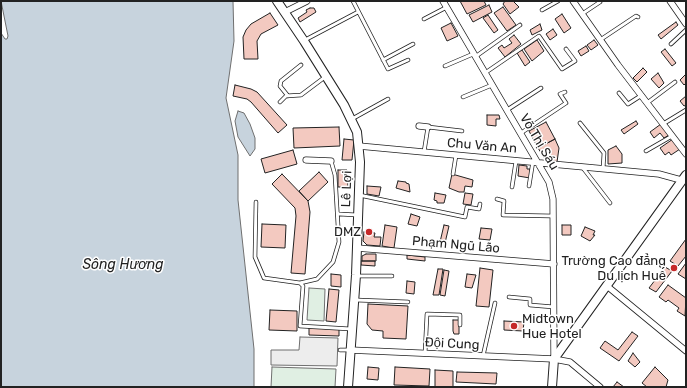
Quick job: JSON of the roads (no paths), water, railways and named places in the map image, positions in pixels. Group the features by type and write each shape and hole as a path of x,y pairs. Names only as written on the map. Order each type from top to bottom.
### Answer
{"main road":[{"name":"Lê Lợi","path":"277,1 304,41 352,120 359,146 356,276 348,387"},
{"path":"552,387 554,360 683,177"}],"street":[{"path":"285,12 307,1"},
{"name":"Võ Thị Sáu","path":"443,1 549,182 553,199 554,360"},
{"path":"573,1 600,40 686,154"},
{"path":"670,1 686,24"},
{"path":"419,126 428,127"},
{"name":"Chu Văn An","path":"359,146 536,161 583,168 683,177"},
{"path":"306,160 331,161"},
{"name":"Phạm Ngũ Lão","path":"357,248 554,264"},
{"path":"607,286 686,351"},
{"name":"Đội Cung","path":"350,350 570,362 600,387"}],"lane":[{"path":"353,1 388,69 408,60"},
{"path":"542,10 558,1"},
{"path":"582,14 600,2"},
{"path":"424,19 447,7"},
{"path":"304,41 358,12"},
{"path":"600,40 636,16 638,17"},
{"path":"445,66 474,55 520,25"},
{"path":"671,44 686,30"},
{"path":"485,73 539,36 562,69 575,61 566,49"},
{"path":"383,60 413,44"},
{"path":"288,96 281,88 280,81 301,65"},
{"path":"280,102 288,96 300,96 326,76"},
{"path":"647,103 675,82"},
{"path":"463,97 492,85"},
{"path":"506,110 541,88"},
{"path":"521,133 566,103 560,94 565,92"},
{"path":"619,93 628,104 642,95"},
{"path":"352,120 388,99"},
{"path":"663,124 686,110"},
{"path":"580,123 604,153 602,170"},
{"path":"424,152 428,127 462,132"},
{"path":"646,151 672,136"},
{"path":"452,174 456,155"},
{"path":"512,187 516,160"},
{"path":"256,202 255,257 264,278 300,283 317,279 333,262 339,242 339,214 335,175 331,161"},
{"path":"529,186 536,161"},
{"path":"583,168 610,203"},
{"path":"359,195 465,217 467,207 479,209 480,204"},
{"path":"497,199 504,201 503,215 552,216"},
{"path":"339,214 358,216"},
{"path":"356,276 392,276"},
{"path":"300,283 303,286 300,326 351,329"},
{"path":"509,297 530,299 530,305 554,307"},
{"path":"354,300 408,302"},
{"path":"483,357 495,303"},
{"path":"425,354 427,314 460,315 460,325"},
{"path":"340,350 350,350"}],"water":[{"name":"Sông Hương","path":"1,1 233,1 234,41 226,98 238,155 238,200 254,349 254,387 1,387 1,33 5,39 7,39 8,36"},
{"path":"238,111 244,113 255,138 255,149 250,156 238,137 235,121"}],"place":[{"name":"DMZ","path":"369,232"},
{"name":"Trường Cao đẳng Du lịch Huế","path":"674,268"},
{"name":"Midtown Hue Hotel","path":"514,326"}]}
